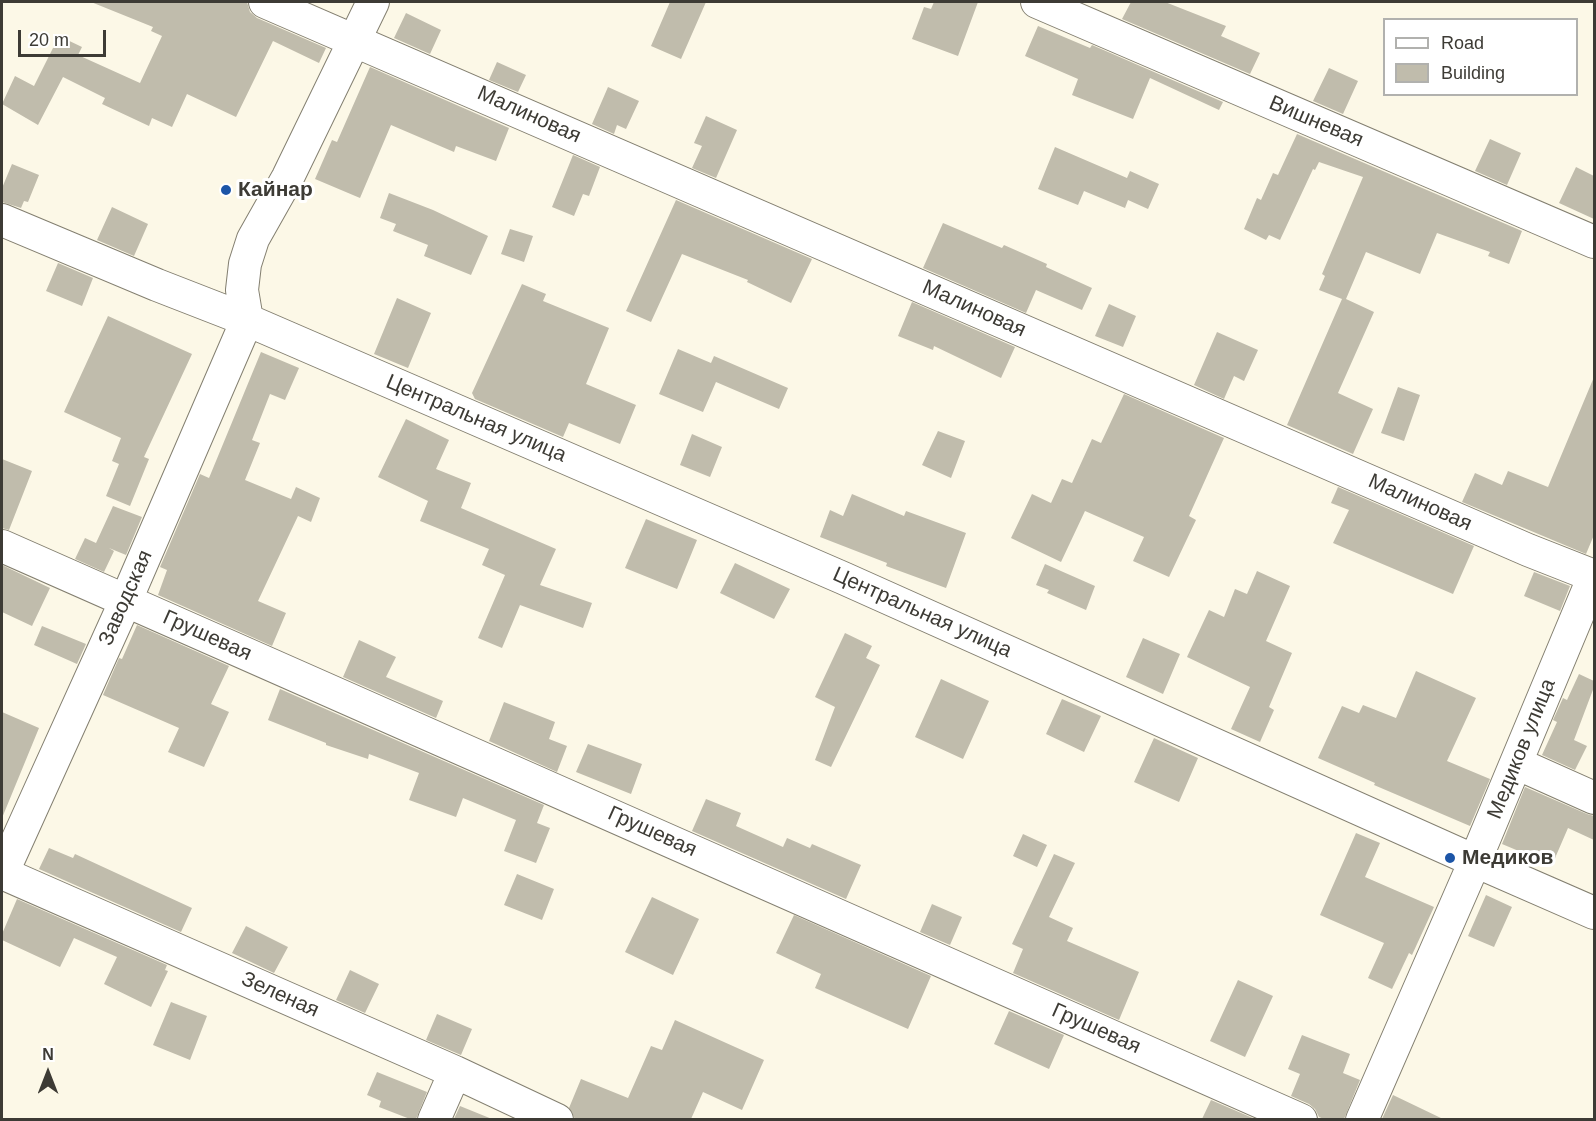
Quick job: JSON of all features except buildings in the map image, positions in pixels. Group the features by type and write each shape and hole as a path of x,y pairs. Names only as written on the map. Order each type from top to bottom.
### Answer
{"street":[{"path":"265,2 355,39"},
{"path":"247,320 242,290 245,264 253,238 288,177 373,2"},
{"name":"Вишневая","path":"1036,2 1594,242"},
{"name":"Малиновая","path":"355,39 1528,550 1591,591"},
{"name":"Центральная улица","path":"2,220 247,320 843,578 1594,913"},
{"name":"Заводская","path":"2,873 126,600 247,320"},
{"name":"Грушевая","path":"2,546 1301,1119"},
{"name":"Медиков улица","path":"1362,1119 1591,591"},
{"path":"1516,763 1594,798"},
{"name":"Зеленая","path":"2,873 557,1119"},
{"path":"434,1119 455,1072"}],"place":[{"name":"Кайнар","path":"226,190"},
{"name":"Медиков","path":"1450,858"}]}
